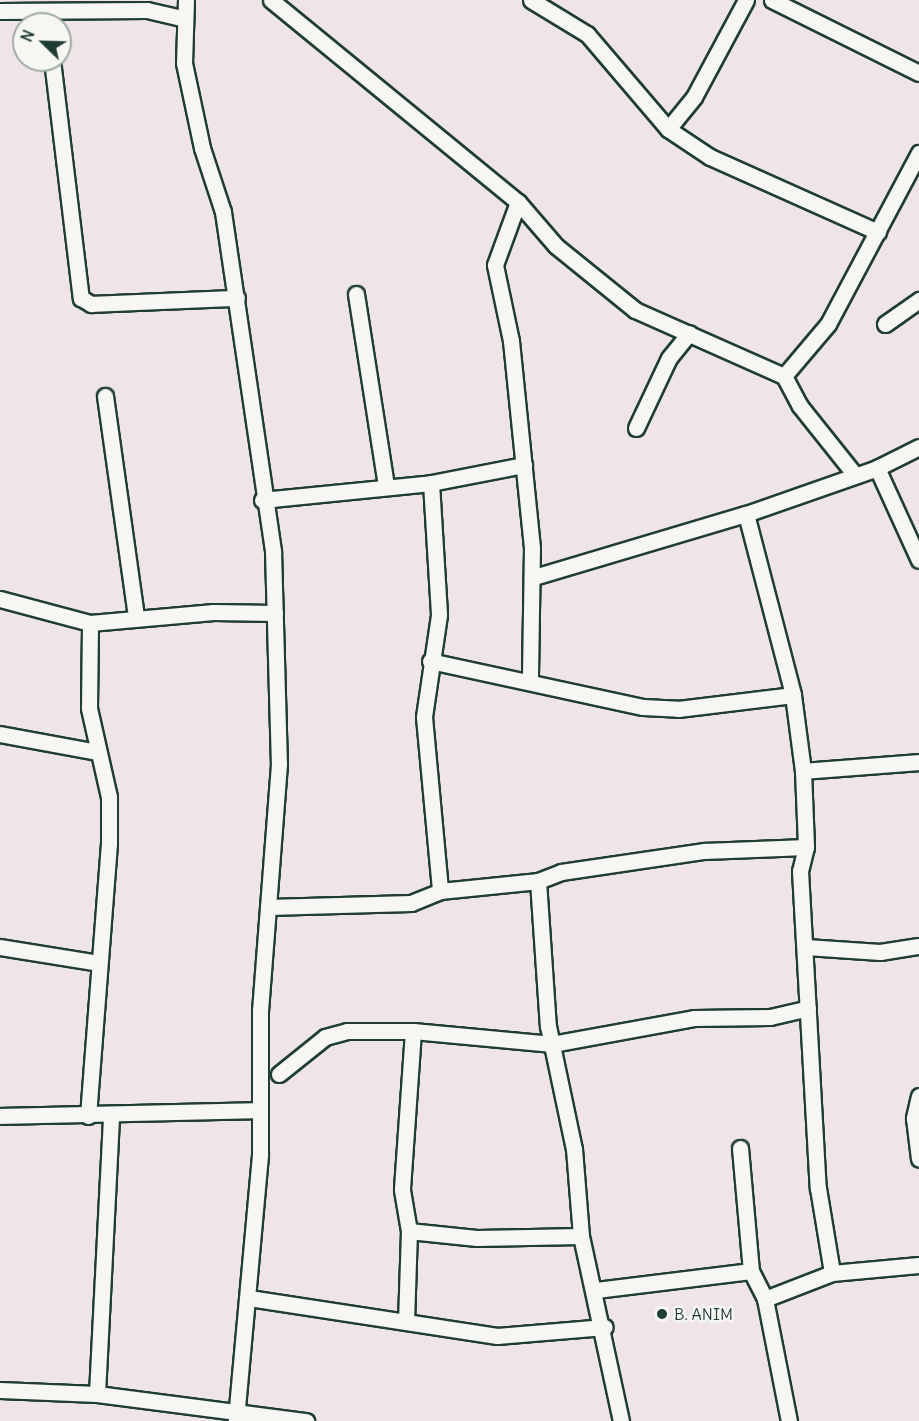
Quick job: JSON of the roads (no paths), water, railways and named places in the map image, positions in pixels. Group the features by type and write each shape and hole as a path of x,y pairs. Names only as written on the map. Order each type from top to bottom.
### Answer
{"street":[{"path":"186,0 183,18 184,63 202,148 223,212 237,298 262,500 273,551 279,764 268,907 257,1110 261,1155 236,1417"},
{"path":"271,0 518,202 555,246 635,310 784,376 806,415 855,475"},
{"path":"531,0 587,34 668,129 710,158 878,232"},
{"path":"668,129 694,97 746,0"},
{"path":"772,0 919,73"},
{"path":"72,16 147,10 183,18"},
{"path":"53,72 81,298 91,304 237,298"},
{"path":"784,376 828,324 919,153"},
{"path":"518,202 495,265 511,341 534,577 530,682"},
{"path":"356,294 387,485"},
{"path":"885,324 919,300"},
{"path":"636,428 669,358 689,333"},
{"path":"105,396 136,616"},
{"path":"534,577 746,514 877,468 919,447"},
{"path":"262,500 387,485 431,483 524,465"},
{"path":"877,468 919,560"},
{"path":"431,483 439,615 430,661 424,717 426,780 440,891"},
{"path":"746,514 793,694 803,771 806,847 800,871 818,1188 832,1273"},
{"path":"0,599 90,623 136,616 274,613"},
{"path":"88,1116 109,796 89,708 90,623"},
{"path":"430,661 655,708 793,694"},
{"path":"0,734 98,752"},
{"path":"803,771 919,762"},
{"path":"268,907 411,903 440,891 538,881 561,872 704,851 806,847"},
{"path":"538,881 552,1044 574,1149 581,1236 605,1328 621,1421"},
{"path":"806,947 880,952 919,946"},
{"path":"0,947 99,963"},
{"path":"279,1074 325,1037 347,1031 412,1031 552,1044 693,1018 770,1017 808,1008"},
{"path":"406,1321 409,1231 402,1190 412,1031"},
{"path":"919,1096 914,1119 919,1159"},
{"path":"0,1116 88,1116 257,1110"},
{"path":"97,1394 111,1114"},
{"path":"740,1148 751,1271 765,1299 789,1421"},
{"path":"409,1231 477,1238 581,1236"},
{"path":"765,1299 832,1273 919,1265"},
{"path":"596,1290 751,1271"},
{"path":"249,1298 497,1336 605,1328"},
{"path":"0,1390 97,1394 236,1417 306,1421"}],"place":[{"name":"B. ANIM","path":"662,1314"}]}
